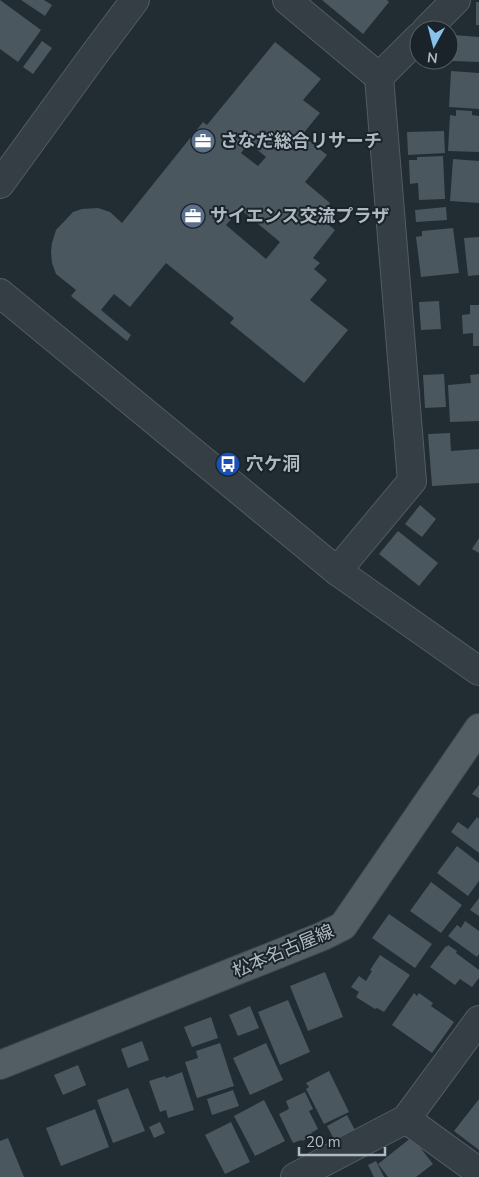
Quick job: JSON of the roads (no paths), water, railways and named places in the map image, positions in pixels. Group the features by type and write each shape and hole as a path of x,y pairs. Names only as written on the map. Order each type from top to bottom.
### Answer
{"main road":[{"name":"松本名古屋線","path":"0,1065 323,936 343,926 479,728"}],"street":[{"path":"0,184 135,0"},
{"path":"287,0 379,77 412,481 337,572"},
{"path":"436,20 456,0"},
{"path":"379,77 409,47"},
{"path":"0,293 337,572 479,671"},
{"path":"295,1177 406,1119 479,1020"},
{"path":"406,1119 479,1172"}],"place":[{"name":"さなだ総合リサーチ","path":"203,141"},
{"name":"サイエンス交流プラザ","path":"193,216"},
{"name":"穴ケ洞","path":"228,464"}]}
